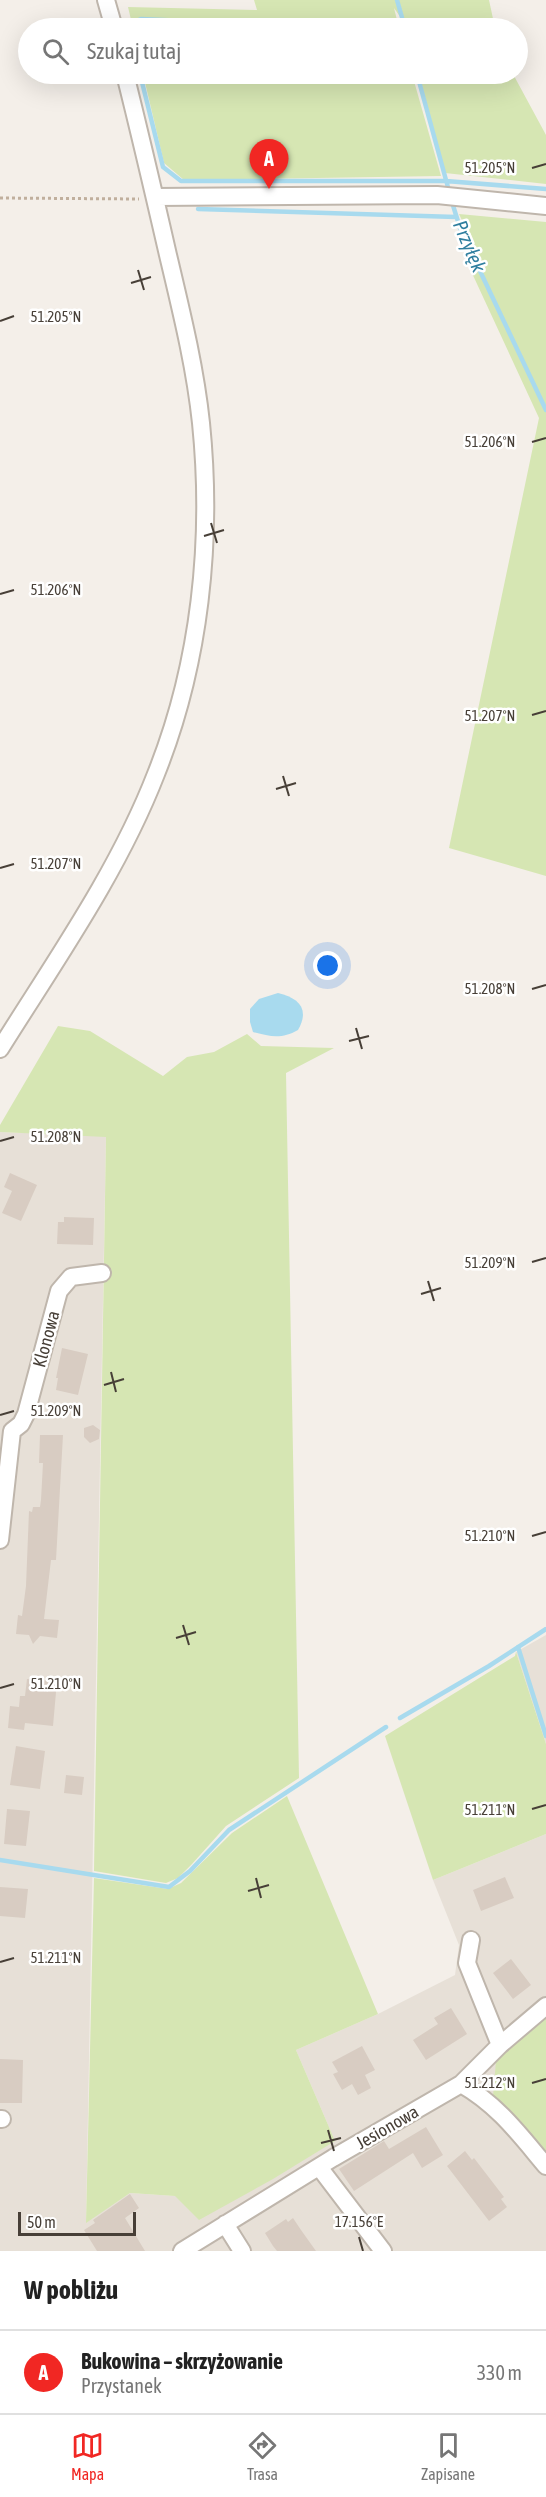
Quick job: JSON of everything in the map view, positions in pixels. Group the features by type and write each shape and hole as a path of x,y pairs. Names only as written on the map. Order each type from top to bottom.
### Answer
{"street":[{"path":"106,0 111,18"},
{"path":"0,1049 92,901 139,814 170,738 184,688 200,593 205,525 203,441 186,333 127,84"},
{"path":"155,197 437,195 546,206"},
{"name":"Klonowa","path":"0,1540 6,1428 21,1424 27,1414 59,1291 71,1277 102,1273"},
{"path":"471,1940 467,1963 500,2045"},
{"name":"Jesionowa","path":"182,2251 461,2084 500,2045 546,2006"},
{"path":"461,2084 482,2096 500,2111 546,2166"},
{"path":"319,2167 383,2251"},
{"path":"225,2224 242,2251"}],"path":[{"path":"0,198 130,200 155,197"}],"shaded area":[{"path":"0,1132 106,1136 86,2222 130,2193 175,2196 335,2141 296,2050 378,2014 455,1975 459,1945 433,1880 546,1834 546,2017 496,2061 546,2156 546,2251 0,2251"},
{"path":"546,1635 546,1744 516,1652"}],"green space":[{"path":"254,0 489,0 493,18 401,18 394,8 396,18 131,18 128,7 257,10"},
{"path":"145,84 415,84 441,176 184,180 164,163"},
{"path":"422,84 518,84 546,135 546,184 445,173"},
{"path":"459,214 546,222 546,876 449,848 539,418 471,271 483,265"},
{"path":"58,1026 90,1031 163,1076 187,1057 214,1052 247,1034 261,1046 334,1048 286,1073 299,1778 226,1826 178,1878 166,1883 94,1871 106,1137 0,1132 0,1125"},
{"path":"516,1652 546,1744 546,1834 433,1880 385,1736 515,1656"},
{"path":"287,1796 378,2014 296,2050 335,2141 199,2220 175,2196 130,2193 86,2223 94,1878 168,1889 181,1883 232,1833"},
{"path":"546,2017 546,2156 493,2096 496,2061"}],"water":[{"path":"278,993 292,998 300,1006 303,1016 298,1030 287,1035 276,1036 253,1032 250,1009 259,999"}],"building":[{"path":"10,1173 37,1185 21,1221 2,1213 12,1191 4,1187"},
{"path":"64,1217 94,1218 93,1245 57,1244 58,1222 64,1222"},
{"path":"62,1348 88,1354 78,1395 56,1390"},
{"path":"93,1425 100,1430 99,1439 90,1443 84,1437 84,1428"},
{"path":"40,1435 63,1435 56,1560 51,1560 44,1619 59,1620 57,1638 40,1636 33,1644 29,1635 16,1634 18,1615 22,1616 26,1586 29,1511 32,1512 33,1507 40,1507 41,1500 43,1463 39,1463"},
{"path":"27,1679 57,1681 53,1726 25,1723 24,1730 8,1728 10,1706 19,1707 20,1696 25,1696"},
{"path":"16,1746 45,1751 40,1789 10,1785"},
{"path":"66,1775 84,1777 82,1795 64,1793"},
{"path":"7,1809 30,1811 26,1846 4,1844"},
{"path":"505,1877 514,1898 481,1911 473,1890"},
{"path":"0,1887 28,1889 25,1918 0,1916"},
{"path":"511,1959 531,1985 513,1999 493,1973"},
{"path":"451,2008 467,2034 426,2060 413,2040 438,2024 434,2018"},
{"path":"362,2046 375,2070 365,2075 371,2088 358,2095 352,2084 342,2090 333,2074 338,2072 332,2062"},
{"path":"0,2059 23,2060 22,2103 0,2103"},
{"path":"426,2127 443,2155 422,2168 413,2153 354,2191 339,2169 384,2141 389,2149"},
{"path":"465,2151 472,2160 474,2158 504,2197 501,2199 507,2207 489,2221 447,2166"},
{"path":"130,2194 139,2208 125,2218 145,2251 97,2251 84,2230 95,2223 93,2220"},
{"path":"293,2218 316,2251 277,2251 273,2246 265,2233 286,2219 288,2222"}],"waterway":[{"name":"Przyłęk","path":"397,0 402,18"},
{"path":"142,84 163,167 181,181 446,181 546,189"},
{"name":"Przyłęk","path":"420,84 449,191"},
{"name":"Przyłęk","path":"451,199 461,231 546,410"},
{"path":"198,209 456,217"},
{"path":"400,1718 489,1666 546,1629"},
{"path":"518,1647 546,1736"},
{"path":"0,1860 169,1887 190,1871 229,1830 386,1727"}],"place":[{"name":"Bukowina – skrzyżowanie","path":"269,189"}]}
